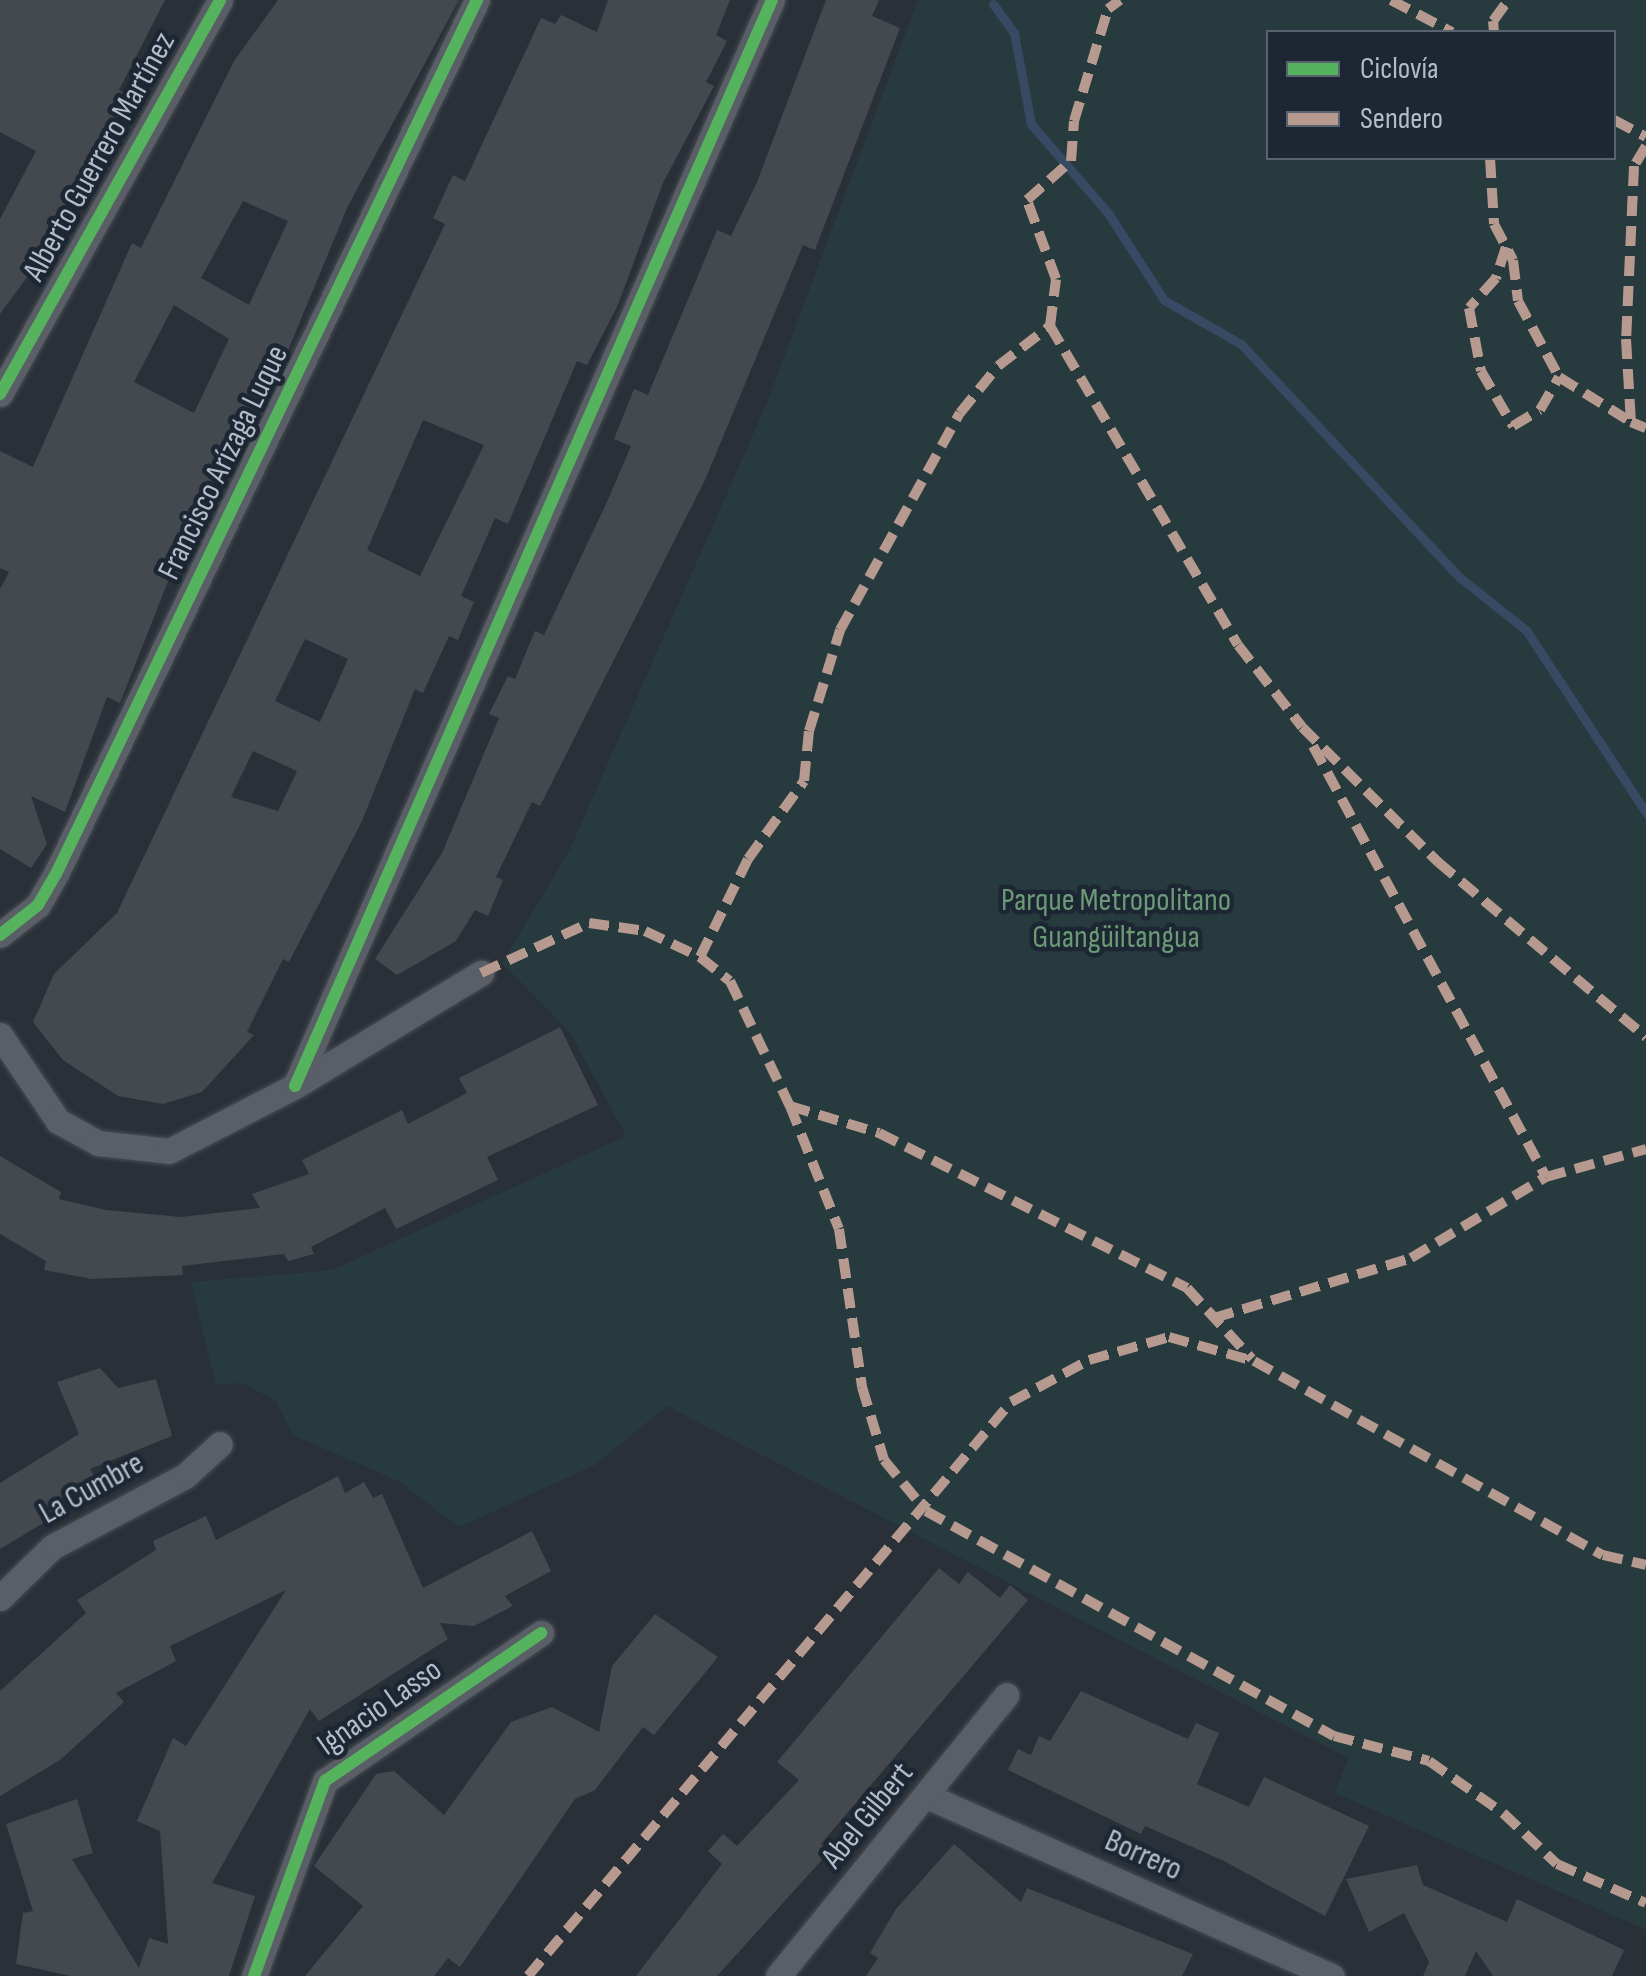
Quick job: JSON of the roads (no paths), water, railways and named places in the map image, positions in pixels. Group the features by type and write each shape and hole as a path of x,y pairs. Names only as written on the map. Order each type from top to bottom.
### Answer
{"street":[{"name":"Alberto Guerrero Martínez","path":"0,394 220,0"},
{"name":"Francisco Arízaga Luque","path":"0,935 38,905 56,874 477,0"},
{"path":"295,1086 772,0"},
{"path":"0,1035 58,1121 134,1151 169,1151 295,1086 481,973"},
{"name":"La Cumbre","path":"0,1598 52,1547 185,1476 220,1444"},
{"name":"Ignacio Lasso","path":"254,1976 325,1781 541,1633"},
{"name":"Abel Gilbert","path":"778,1976 928,1796 1006,1695"},
{"name":"Borrero","path":"928,1796 1332,1976"}],"waterway":[{"path":"993,4 1014,33 1031,124 1108,213 1164,300 1241,344 1458,576 1526,630 1646,813"}],"park label":[{"name":"Parque Metropolitano Guangüiltangua","path":"1116,920"}]}
